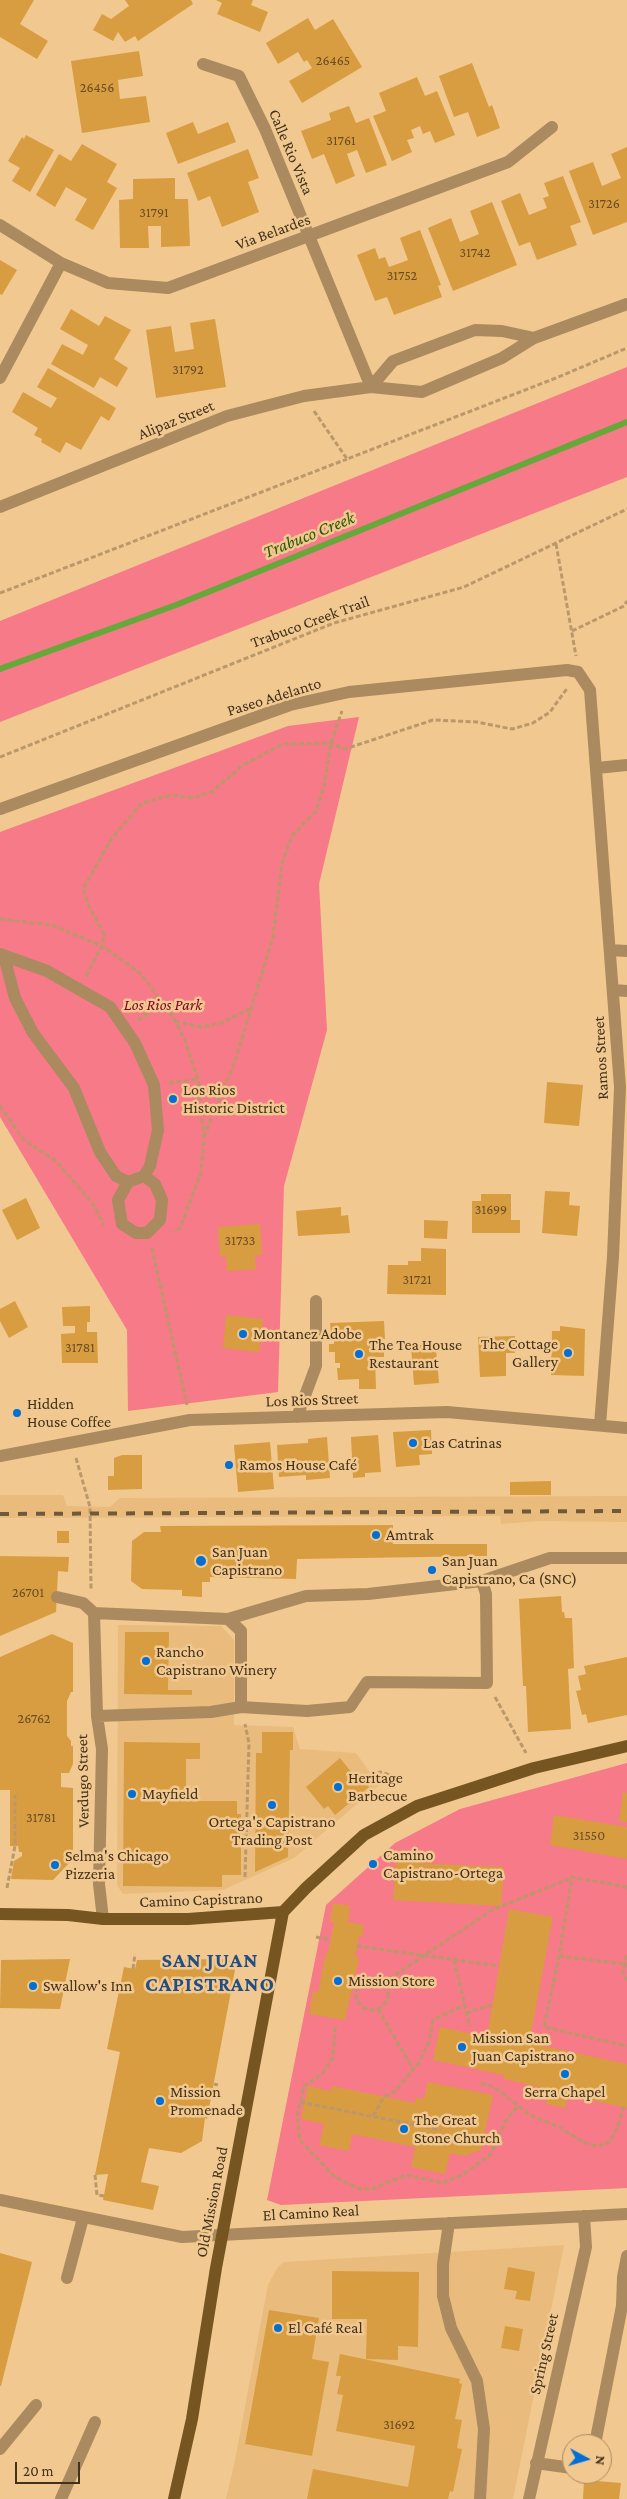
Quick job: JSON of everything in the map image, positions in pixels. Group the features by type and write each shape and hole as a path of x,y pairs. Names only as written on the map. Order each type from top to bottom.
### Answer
{"main road":[{"name":"Camino Capistrano","path":"0,1914 68,1915 103,1919 188,1919 283,1912 306,1888 364,1835 417,1806 534,1768 627,1746"},
{"name":"Old Mission Road","path":"174,2499 192,2418 222,2234 283,1912"}],"street":[{"name":"Calle Rio Vista","path":"203,64 239,76 264,129 371,387"},
{"name":"Via Belardes","path":"0,225 62,263 108,283 168,288 508,162 552,127"},
{"path":"0,378 62,263"},
{"name":"Alipaz Street","path":"0,507 227,416 304,396 371,387 422,392 502,358 534,338 627,304"},
{"path":"371,387 393,361 475,330 502,331 534,338"},
{"name":"Paseo Adelanto","path":"0,809 290,705 349,692 567,670 578,672"},
{"name":"Ramos Street","path":"578,672 590,690 610,950 621,991 620,1088 613,1257 600,1425"},
{"path":"597,768 627,765"},
{"path":"610,950 627,951"},
{"path":"2,955 47,971 110,1007 135,1043 154,1085 158,1130 150,1166 144,1176 128,1182 118,1200 122,1224 136,1233 147,1233 160,1220 162,1200 155,1184 144,1176"},
{"path":"2,955 15,998 33,1033 74,1088 100,1152 116,1176 128,1182"},
{"path":"613,1257 627,1257"},
{"path":"297,1417 316,1366 316,1301"},
{"name":"Los Rios Street","path":"0,1456 190,1420 447,1412 627,1428"},
{"path":"57,1597 83,1602 94,1613 228,1619 306,1596 368,1594 482,1581 550,1558 627,1558"},
{"path":"97,1716 211,1712 241,1707 299,1711 350,1707 367,1682 487,1683 486,1594 482,1581"},
{"name":"Verdugo Street","path":"94,1613 97,1716 102,1749 100,1884 103,1919"},
{"path":"228,1619 241,1631 241,1707"},
{"name":"El Camino Real","path":"0,2200 174,2236 627,2214"},
{"name":"Spring Street","path":"529,2499 586,2246 584,2216"},
{"path":"68,2278 83,2218"},
{"path":"449,2223 443,2264 444,2296 451,2328 477,2381 484,2429 480,2499"},
{"path":"597,2434 622,2306 623,2277 627,2256"},
{"path":"0,2450 36,2405"},
{"path":"61,2499 95,2422"},
{"path":"536,2463 562,2467"}],"path":[{"path":"0,592 556,378 627,348"},
{"path":"304,396 347,459"},
{"name":"Trabuco Creek Trail","path":"0,757 334,623 464,587 627,509"},
{"path":"79,989 102,946 104,935 89,906 83,889 112,838 142,803 172,795 193,798 212,791 243,765 283,744 331,743 344,749 433,720 477,722 512,729 533,723 550,712 578,672 556,544"},
{"path":"572,631 624,606 627,601"},
{"path":"204,1138 235,1061 273,937 282,863 292,836 316,811 324,787 331,743 349,692"},
{"path":"0,919 52,925 102,946 141,974 175,1020 185,1041 198,1079 204,1138 201,1173 180,1228 166,1237"},
{"path":"125,1028 162,1004"},
{"path":"175,1020 201,1026 221,1023 251,1009"},
{"path":"154,1085 198,1079"},
{"path":"0,1106 24,1140 56,1161 93,1204 106,1228"},
{"path":"147,1233 190,1420"},
{"path":"151,1246 159,1242"},
{"path":"73,1442 90,1507 90,1581 94,1613"},
{"path":"487,1683 534,1768"},
{"path":"241,1707 249,1743 245,1877"},
{"path":"365,1782 380,1772 397,1777"},
{"path":"7,1888 15,1846 15,1795"},
{"path":"322,1825 325,1829"},
{"path":"572,1877 559,1956 544,2027 627,2046"},
{"path":"383,1983 492,1910 572,1877 627,1887"},
{"path":"316,1937 331,1940"},
{"path":"357,1946 499,1966"},
{"path":"133,1969 135,1954"},
{"path":"627,1955 623,1974 627,1980"},
{"path":"559,1956 624,1964"},
{"path":"454,1959 470,2027"},
{"path":"366,1979 378,1979 383,1983 388,1994 384,2006 378,2009 366,2009 361,2005 356,1994 357,1988 366,1979"},
{"path":"373,2116 384,2097 395,2091 413,2070 428,2042 433,2020 464,2005"},
{"path":"466,2013 492,2005"},
{"path":"378,2009 413,2070"},
{"path":"335,2027 334,2057 322,2074 304,2086 297,2116 300,2140 335,2177 360,2189 372,2189 406,2175 443,2183 464,2174 492,2154 505,2122 518,2106"},
{"path":"481,2083 494,2087 530,2115 559,2127 583,2142 596,2146 608,2143 612,2138 620,2123 624,2107"},
{"path":"300,2102 442,2130"},
{"path":"95,2175 97,2196 104,2196"}],"shaded area":[{"path":"0,1495 63,1495 67,1506 110,1507 120,1498 627,1496 627,1522 539,1521 501,1524 500,1516 0,1518"},
{"path":"118,1625 221,1626 234,1640 234,1725 293,1727 300,1749 356,1753 379,1785 294,1858 223,1890 123,1894 117,1885"},
{"path":"564,2245 513,2499 226,2499 268,2285 278,2267 284,2262"}],"green space":[{"path":"627,367 627,477 0,722 0,621"},
{"name":"Los Rios Park","path":"359,717 319,884 327,1030 284,1186 278,1392 128,1411 127,1330 0,1117 0,832 288,726"},
{"name":"Mission San Juan Capistrano","path":"627,1763 627,2188 281,2205 267,2200 326,1905 395,1843 460,1809"}],"building":[{"path":"0,0 34,0 20,24 48,41 37,59 0,37"},
{"path":"125,0 191,0 193,4 138,41 135,36 125,42 118,32 113,41 93,30 102,14 111,19 129,6"},
{"path":"216,0 253,0 251,5 268,12 260,32 217,14 222,3"},
{"path":"308,18 315,30 333,19 362,67 302,103 289,81 312,68 307,60 304,62 298,52 278,64 266,43"},
{"path":"139,51 143,76 118,80 120,99 146,96 150,122 82,133 71,61"},
{"path":"472,63 489,107 492,105 500,128 477,137 468,112 454,117 439,76"},
{"path":"417,77 425,96 437,91 455,135 435,143 430,131 423,134 420,126 411,130 414,138 407,140 412,152 392,161 373,116 386,111 379,93"},
{"path":"349,106 356,123 369,118 387,165 366,173 357,150 347,154 355,176 336,184 324,154 312,159 301,131 331,120 329,113"},
{"path":"193,122 198,134 228,122 236,142 178,164 166,133"},
{"path":"26,135 54,150 30,192 12,181 20,168 8,161 22,137 24,139"},
{"path":"82,144 117,164 107,182 117,188 93,230 75,220 87,199 66,187 55,207 36,195 59,154 71,161"},
{"path":"627,147 627,222 593,235 569,171 593,162 602,186 621,178 611,154"},
{"path":"248,149 259,178 248,182 259,212 222,227 210,196 198,201 187,173"},
{"path":"563,176 581,222 570,226 577,245 537,260 530,242 519,246 501,201 520,193 529,215 547,208 543,198 549,196 544,183"},
{"path":"175,178 175,199 188,199 190,246 161,247 161,226 148,226 149,248 120,248 119,200 133,199 133,179"},
{"path":"492,202 517,265 453,291 428,228 451,218 460,242 479,234 470,211"},
{"path":"420,230 441,285 438,286 442,297 394,315 387,297 375,301 357,255 375,248 379,259 385,257 389,267 408,260 400,238"},
{"path":"0,260 17,270 2,295 0,294"},
{"path":"71,309 99,326 105,316 131,330 114,359 128,368 117,387 100,377 94,388 51,364 62,344 83,355 88,345 60,329"},
{"path":"215,319 226,387 156,398 146,330 171,326 175,352 194,349 190,323"},
{"path":"48,368 116,408 109,421 101,416 81,450 66,442 60,453 41,442 42,439 34,435 38,428 12,412 23,392 51,408 57,398 37,387"},
{"path":"547,1082 583,1085 579,1126 544,1123"},
{"path":"545,1191 570,1192 569,1205 580,1206 577,1236 542,1233"},
{"path":"481,1194 511,1194 511,1220 520,1220 520,1233 472,1233 472,1201 481,1201"},
{"path":"26,1198 40,1228 17,1240 2,1210"},
{"path":"341,1207 341,1216 348,1215 350,1233 298,1236 296,1211"},
{"path":"424,1220 448,1221 447,1239 424,1238"},
{"path":"260,1224 262,1255 255,1255 256,1269 227,1271 226,1256 220,1257 218,1227"},
{"path":"421,1248 446,1249 446,1295 387,1294 388,1265 408,1265 408,1261 421,1261"},
{"path":"15,1301 28,1327 9,1338 0,1321 0,1309"},
{"path":"90,1306 90,1322 87,1322 87,1332 97,1332 98,1363 62,1363 61,1334 75,1333 75,1326 63,1326 62,1307"},
{"name":"Montanez Adobe","path":"226,1315 263,1319 259,1352 223,1348"},
{"name":"The Tea House Restaurant","path":"384,1321 385,1339 375,1339 375,1345 384,1344 384,1357 375,1357 376,1389 359,1389 359,1379 338,1380 337,1368 340,1368 340,1363 335,1363 335,1352 329,1352 329,1344 334,1344 334,1333 331,1333 330,1323"},
{"name":"The Cottage Gallery","path":"560,1326 585,1329 584,1376 551,1375 552,1331 560,1331"},
{"path":"515,1336 515,1353 506,1353 506,1376 480,1377 478,1337"},
{"path":"421,1345 421,1350 436,1349 439,1383 414,1385 411,1346"},
{"name":"Las Catrinas","path":"431,1430 432,1454 419,1455 420,1465 396,1467 393,1432"},
{"path":"378,1435 381,1472 365,1473 365,1477 353,1478 351,1437"},
{"path":"327,1437 330,1478 306,1480 306,1475 279,1477 277,1445 308,1443 308,1439"},
{"path":"270,1442 274,1489 238,1492 234,1445"},
{"path":"122,1455 142,1455 142,1489 108,1490 108,1476 114,1476 114,1458"},
{"path":"551,1481 551,1495 510,1495 510,1482"},
{"path":"393,1525 393,1544 487,1544 487,1556 297,1559 296,1579 210,1577 210,1582 202,1582 202,1597 182,1596 182,1590 142,1589 131,1581 132,1541 144,1532 161,1532 160,1526"},
{"path":"57,1531 69,1531 69,1543 57,1543"},
{"path":"0,1556 69,1557 68,1572 58,1571 56,1612 0,1636"},
{"path":"561,1596 562,1612 564,1612 565,1618 572,1618 574,1668 568,1669 571,1729 528,1732 526,1686 523,1686 519,1599"},
{"name":"Rancho Capistrano Winery","path":"125,1632 169,1632 168,1690 192,1690 192,1695 124,1694"},
{"path":"52,1634 73,1643 73,1692 71,1692 67,1701 67,1736 71,1741 71,1746 73,1746 73,1764 69,1773 61,1773 61,1787 73,1788 73,1859 53,1880 11,1879 14,1861 22,1856 22,1852 19,1852 18,1846 10,1846 10,1790 0,1790 0,1657"},
{"path":"627,1657 627,1715 588,1723 586,1714 582,1715 576,1691 581,1690 578,1676 586,1674 584,1666"},
{"name":"Ortega's Capistrano Trading Post","path":"262,1732 293,1732 293,1750 290,1750 288,1857 255,1872 256,1753 262,1753"},
{"path":"124,1742 200,1743 200,1759 186,1759 186,1801 237,1801 237,1814 241,1814 241,1875 222,1875 222,1887 123,1886"},
{"name":"Heritage Barbecue","path":"340,1758 356,1778 360,1775 369,1787 335,1815 328,1806 324,1809 306,1787"},
{"path":"623,1792 627,1793 627,1822 619,1821"},
{"path":"554,1815 627,1827 627,1859 550,1845"},
{"path":"396,1862 504,1867 501,1906 393,1900"},
{"path":"333,1903 350,1906 348,1922 364,1925 362,1937 359,1936 355,1957 359,1957 345,2020 309,2014 313,1991 318,1992 326,1952 328,1953 334,1922 330,1922"},
{"path":"509,1909 553,1917 529,2043 627,2064 627,2108 568,2095 565,2108 546,2104 549,2092 541,2091 542,2088 504,2079 504,2075 433,2060 440,2027 487,2037"},
{"name":"Swallow's Inn","path":"70,1959 60,2009 0,2008 1,1960"},
{"name":"Mission Promenade","path":"226,1959 233,1962 235,1970 202,2141 181,2153 149,2148 141,2182 159,2186 153,2210 103,2200 108,2174 95,2175 120,2052 107,2049 124,1967 135,1969 137,1960"},
{"name":"The Great Stone Church","path":"428,2082 493,2095 481,2150 464,2156 450,2153 445,2174 411,2167 415,2147 352,2134 349,2151 319,2145 324,2124 301,2119 308,2086 331,2091 332,2086 415,2103 416,2097 424,2099"},
{"path":"0,2253 32,2262 1,2386 0,2386"},
{"path":"508,2267 535,2272 530,2301 515,2299 517,2291 504,2289"},
{"path":"332,2271 419,2272 418,2347 398,2346 398,2360 366,2359 367,2319 332,2319"},
{"path":"269,2310 319,2318 312,2359 329,2362 312,2456 245,2444"},
{"path":"505,2326 523,2329 519,2351 501,2348"},
{"path":"340,2354 460,2379 459,2383 462,2384 455,2419 462,2420 457,2448 462,2449 453,2492 450,2491 448,2499 307,2499 313,2469 408,2487 415,2446 336,2431 343,2395 337,2394 341,2376 336,2376"},
{"path":"621,2483 619,2499 583,2499 584,2484"}],"waterway":[{"name":"Trabuco Creek","path":"0,669 176,605 627,422"}],"railway":[{"path":"0,1514 627,1511"}],"place":[{"name":"Los Rios Historic District","path":"173,1099"},
{"name":"Montanez Adobe","path":"243,1334"},
{"name":"The Cottage Gallery","path":"568,1353"},
{"name":"The Tea House Restaurant","path":"359,1354"},
{"name":"Hidden House Coffee","path":"17,1413"},
{"name":"Las Catrinas","path":"413,1443"},
{"name":"Ramos House Café","path":"229,1465"},
{"name":"Amtrak","path":"376,1535"},
{"name":"San Juan Capistrano","path":"201,1561"},
{"name":"San Juan Capistrano, Ca (SNC)","path":"432,1570"},
{"name":"Rancho Capistrano Winery","path":"146,1661"},
{"name":"Heritage Barbecue","path":"338,1787"},
{"name":"Mayfield","path":"132,1794"},
{"name":"Ortega's Capistrano Trading Post","path":"272,1805"},
{"name":"Camino Capistrano-Ortega","path":"373,1864"},
{"name":"Selma's Chicago Pizzeria","path":"55,1865"},
{"name":"Mission Store","path":"338,1981"},
{"name":"Swallow's Inn","path":"33,1986"},
{"name":"Mission San Juan Capistrano","path":"462,2047"},
{"name":"Serra Chapel","path":"565,2074"},
{"name":"Mission Promenade","path":"160,2101"},
{"name":"The Great Stone Church","path":"404,2129"},
{"name":"El Café Real","path":"278,2328"}],"district":[{"name":"SAN JUAN CAPISTRANO","path":"210,1973"}]}
